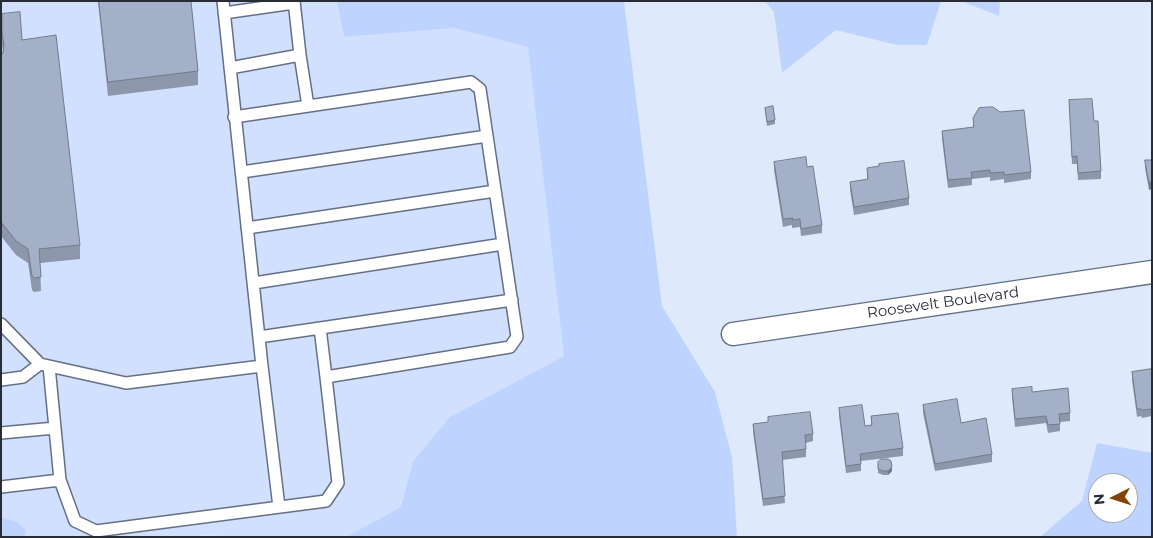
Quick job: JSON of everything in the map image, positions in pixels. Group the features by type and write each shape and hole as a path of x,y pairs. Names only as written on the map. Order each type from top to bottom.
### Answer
{"street":[{"name":"Roosevelt Boulevard","path":"733,334 1152,272"}],"lane":[{"path":"279,507 223,7 294,2 308,106"},
{"path":"230,68 300,55"},
{"path":"234,117 471,82 480,89 516,337 510,347 326,377"},
{"path":"242,172 487,136"},
{"path":"247,228 495,191"},
{"path":"254,283 503,244"},
{"path":"259,338 512,300"},
{"path":"1,324 45,365 126,383 262,366"},
{"path":"45,365 55,428 60,480 75,521 96,531 326,501 338,483 320,328"},
{"path":"1,380 23,377 45,365"},
{"path":"1,434 55,428"},
{"path":"1,487 60,480"}],"shaded area":[{"path":"1,1 337,1 344,37 454,28 528,47 564,356 450,417 413,461 401,507 346,537 238,537 204,535 198,537 1,537"},
{"path":"337,1 624,1 662,306 715,392 732,457 737,537 346,537 401,507 413,461 450,417 564,356 528,47 454,28 344,37"},
{"path":"765,1 941,1 927,45 897,45 836,30 782,73 774,12"},
{"path":"961,1 1000,1 999,16"},
{"path":"1097,443 1152,453 1152,537 1040,537 1082,501 1088,478 1088,523 1138,523 1138,473 1089,473"},
{"path":"1,518 15,521 26,530 24,537 1,537"}],"building":[{"path":"99,1 191,1 198,71 108,82"},
{"path":"20,12 22,40 56,35 80,245 39,249 41,277 34,278 32,276 28,249 16,241 1,222 1,55 4,45 2,14"},
{"path":"1092,99 1094,121 1098,121 1101,171 1078,173 1077,156 1072,157 1069,100"},
{"path":"773,106 775,120 767,122 765,108"},
{"path":"993,107 1000,112 1024,110 1031,172 1004,175 1004,172 990,173 990,170 971,172 972,178 948,180 942,131 974,127 973,118 979,108"},
{"path":"806,157 807,167 813,166 822,225 801,229 800,219 783,219 774,162"},
{"path":"1145,160 1152,160 1152,182 1149,182"},
{"path":"904,161 909,198 854,207 850,182 868,179 867,168 879,166 879,164"},
{"path":"1152,369 1152,409 1137,409 1132,372"},
{"path":"1032,387 1032,392 1068,388 1070,413 1059,414 1060,424 1048,425 1046,416 1015,419 1012,389"},
{"path":"957,399 961,423 986,418 992,454 935,464 923,405"},
{"path":"862,405 865,426 872,425 871,416 898,413 903,448 860,454 861,464 846,466 839,408"},
{"path":"810,412 813,434 805,435 806,449 782,452 785,496 763,499 753,424 768,422 768,417"},
{"path":"881,459 891,461 892,467 888,471 878,469 878,462"}]}
